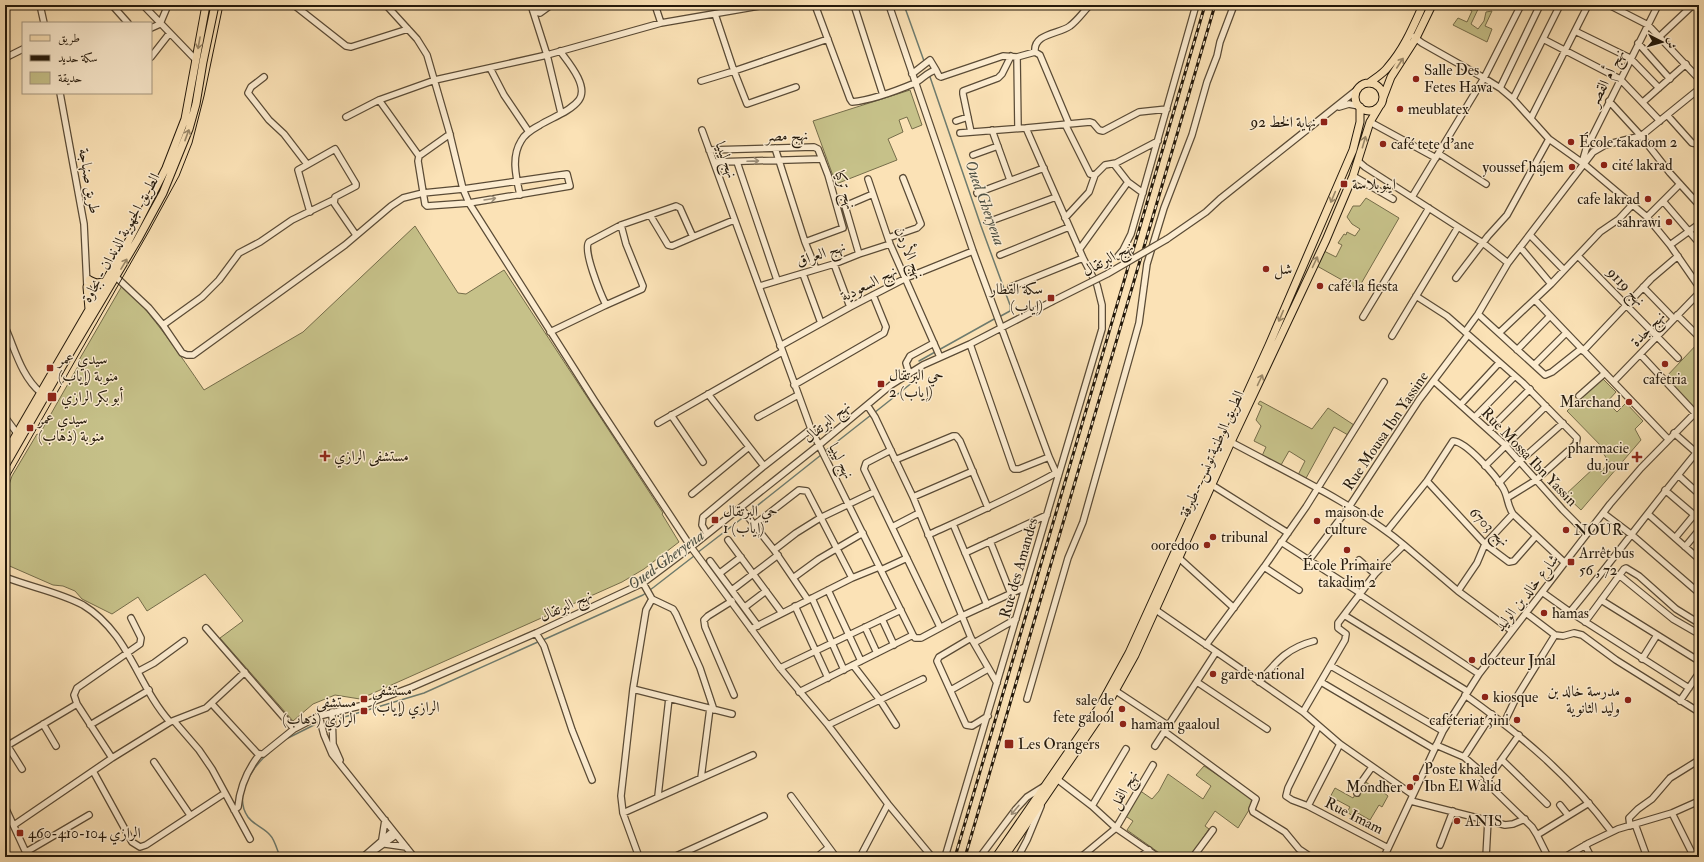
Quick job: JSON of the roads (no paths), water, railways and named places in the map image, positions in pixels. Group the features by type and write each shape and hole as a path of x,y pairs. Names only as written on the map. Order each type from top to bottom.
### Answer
{"main road":[{"name":"الطريق الجهوية الدندان - بجاوة","path":"5,454 19,436 67,358 100,297 105,282 145,211 175,147 185,119 206,5"},
{"name":"الطريق الجهوية الدندان - بجاوة","path":"5,466 41,392 89,309 116,277 163,193 189,129 196,104 215,5"},
{"path":"1423,5 1413,36 1387,68 1369,83 1358,89 1356,98 1359,106 1371,111 1379,107 1392,77 1413,36 1432,5"},
{"path":"1369,83 1380,87 1383,98"},
{"name":"الطريق الوطنية تونس - طبرقة","path":"996,857 1100,706 1129,652 1269,345 1353,150 1360,122 1359,106"},
{"name":"الطريق الوطنية تونس - طبرقة","path":"1004,857 1091,730 1116,691 1135,655 1231,442 1326,240 1353,176 1370,122 1379,107"},
{"path":"89,309 88,284 105,282"}],"street":[{"path":"40,5 44,22"},
{"path":"112,5 127,22"},
{"path":"143,5 169,34 196,60"},
{"path":"152,28 160,24 168,5"},
{"path":"294,5 346,46 351,47 408,29"},
{"path":"386,5 408,29 427,56 469,203 594,400 693,549 720,572 758,626"},
{"path":"532,8 540,13 551,5"},
{"path":"655,5 662,24"},
{"path":"346,117 379,100 435,80 547,55 662,24 765,5"},
{"path":"815,5 852,102 883,95 916,82 934,70"},
{"path":"854,5 883,95"},
{"path":"889,5 974,251 1049,457 1057,475 928,535"},
{"path":"1034,52 1034,47 1037,41 1066,29 1076,22 1090,5"},
{"path":"1118,256 1123,250 1131,234 1196,5"},
{"path":"1027,699 1068,558 1083,522 1133,345 1147,264 1164,208 1192,135 1207,82 1234,5"},
{"path":"1412,197 1484,78 1521,5"},
{"path":"1500,88 1540,5"},
{"path":"1513,99 1560,5"},
{"path":"1530,118 1588,5"},
{"path":"1608,5 1648,25 1699,79"},
{"name":"نهج أم القصر","path":"1583,164 1586,149 1630,58 1658,5"},
{"path":"1659,37 1693,5"},
{"path":"532,8 547,55 561,113"},
{"path":"715,14 747,104 796,87"},
{"path":"1575,31 1630,58 1659,88"},
{"path":"152,56 169,34"},
{"path":"1413,36 1422,43 1500,88 1513,99 1549,139 1633,204 1647,217 1670,245 1699,287"},
{"path":"701,81 828,39"},
{"path":"1543,39 1620,79 1660,121"},
{"path":"1638,44 1670,79"},
{"path":"5,58 22,50"},
{"path":"520,195 515,166 517,150 521,140 529,132 575,104 580,99 581,90 579,81 560,51"},
{"path":"912,74 922,64 930,60 934,70 939,76 944,76 1004,56 1014,56 1034,52 1040,55 1067,124 1090,174 1095,176"},
{"path":"971,132 963,90 998,78 1014,56"},
{"path":"1014,56 1018,128"},
{"path":"1643,102 1686,64"},
{"path":"490,68 504,95 529,132"},
{"path":"264,76 251,87 248,93 269,120 284,134 307,164"},
{"name":"نهج البرتقال","path":"260,754 265,753 294,729 319,716 364,705 412,687 537,635 644,586 693,549 707,534 742,510 820,447 867,405 910,373 940,356 970,344 1107,274 1167,240 1206,212 1220,199 1358,89"},
{"path":"1641,136 1699,89"},
{"name":"طريق صنهاجة","path":"60,94 84,224 86,273 88,284"},
{"path":"116,277 140,298 163,326 182,353 193,355 339,249 396,202 410,196 423,193 568,175 570,186 469,203 430,206 424,204 423,193 418,161 418,156 379,100"},
{"path":"1609,101 1641,136 1699,205"},
{"name":"نهج البرتقال","path":"1333,110 1343,105 1359,106"},
{"path":"960,133 1090,122 1093,123 1099,130 1103,131 1139,112 1167,109"},
{"path":"1668,115 1692,144 1699,144"},
{"path":"956,121 968,117"},
{"path":"1370,122 1437,156 1486,184"},
{"name":"Rue des Amandes","path":"945,857 1026,587 1057,475 1102,329 1103,310 1097,285 1079,250 1026,128"},
{"name":"نهج ليبيا","path":"702,130 811,429 913,635"},
{"path":"992,130 1010,180"},
{"path":"418,156 450,134"},
{"name":"Rue Mousa Ibn Yassine","path":"1309,560 1349,507 1409,415 1466,334 1508,264 1587,158 1598,148 1641,136"},
{"path":"1456,278 1507,215 1549,139"},
{"path":"1065,218 1089,192 1095,176 1107,164 1114,164 1158,141"},
{"path":"973,155 998,146"},
{"path":"775,148 805,242 816,269"},
{"name":"نهج مصر","path":"709,150 816,148 820,151 822,159 714,162"},
{"path":"163,326 183,312 212,287 240,253 260,242 292,220 310,212 333,200 356,184 335,149 298,170 310,212"},
{"name":"نهج تركيا","path":"805,242 844,228 822,159"},
{"path":"1358,161 1483,243 1508,264"},
{"path":"737,162 777,280"},
{"path":"1114,164 1128,182 1142,193"},
{"path":"977,193 1044,168"},
{"path":"1353,176 1393,199"},
{"name":"نهج العراق","path":"760,286 834,264 917,228 921,224 903,178"},
{"name":"نهج الأردن","path":"868,179 889,241 940,356"},
{"path":"1079,250 1128,182"},
{"path":"1647,217 1680,184"},
{"path":"859,254 845,206 873,194"},
{"path":"988,222 1056,197"},
{"path":"333,200 356,235"},
{"path":"1663,201 1699,243"},
{"path":"1499,333 1551,284 1600,232 1619,219 1633,204"},
{"path":"606,305 595,276 586,245 589,242 621,225 678,205 693,237"},
{"path":"1363,317 1429,208"},
{"path":"650,215 668,245 672,246 734,220"},
{"path":"1670,245 1699,224"},
{"path":"550,332 642,289 643,286 626,244 621,225"},
{"path":"1000,255 1070,227"},
{"path":"1392,336 1458,227"},
{"path":"1530,235 1564,270"},
{"path":"1520,247 1551,284"},
{"name":"نهج السعودية","path":"658,423 850,307 874,296 906,278 974,251"},
{"name":"نهج 9119","path":"1578,256 1678,358"},
{"path":"1478,314 1547,375 1582,350 1643,287 1678,256"},
{"path":"1011,288 1083,258"},
{"path":"834,264 850,307"},
{"path":"803,274 822,323"},
{"path":"88,284 100,297"},
{"path":"1643,287 1699,337"},
{"name":"نهج جدة","path":"1614,381 1699,293"},
{"path":"794,385 884,333 886,326 874,296"},
{"path":"1416,296 1447,316 1530,389 1577,436 1577,443 1536,480 1506,498"},
{"path":"1534,300 1614,381 1668,439"},
{"path":"1517,350 1550,316"},
{"path":"5,327 24,371 34,387 41,392"},
{"path":"1534,365 1566,333"},
{"path":"970,344 1014,470 1049,457"},
{"path":"910,373 906,363 910,356 935,345"},
{"path":"1640,354 1697,411"},
{"path":"1461,404 1499,362"},
{"path":"1580,396 1605,372"},
{"path":"1475,417 1515,376"},
{"name":"Rue Mossa Ibn Yassin","path":"1434,381 1505,445 1563,510 1587,534"},
{"path":"1206,645 1264,567 1318,490 1384,382"},
{"path":"1489,430 1530,389"},
{"path":"708,394 764,466"},
{"path":"758,417 798,395"},
{"path":"867,405 891,450 973,640 997,683"},
{"path":"1485,466 1546,406"},
{"name":"شارع خالد بن الوليد","path":"1384,857 1443,731 1479,674 1632,477 1697,411"},
{"path":"671,415 703,462"},
{"path":"5,417 19,436"},
{"path":"1499,483 1520,461 1563,423"},
{"path":"707,534 702,525 703,517 811,429"},
{"path":"1570,612 1632,535 1665,490 1698,454 1674,433"},
{"path":"895,460 956,436 960,441 988,508"},
{"path":"1388,531 1427,481 1454,441 1459,442 1485,466 1504,488 1508,506 1513,514 1566,563"},
{"path":"1231,442 1349,507 1388,531 1458,591 1512,631"},
{"path":"692,494 749,448"},
{"path":"891,450 866,463 864,466 865,472 940,627"},
{"path":"912,497 972,471"},
{"path":"1678,475 1699,494"},
{"name":"نهج 6703","path":"1427,481 1485,544 1511,562 1536,536"},
{"path":"1212,485 1288,533"},
{"path":"753,523 802,489 806,491 852,578"},
{"path":"1665,490 1697,517 1675,538"},
{"path":"774,550 796,533 820,518 874,492"},
{"path":"742,510 778,555 793,578 810,599 844,670"},
{"path":"892,527 919,513"},
{"path":"1603,513 1632,535 1699,593"},
{"path":"965,553 1047,514"},
{"path":"1458,591 1477,563 1485,544 1513,514"},
{"path":"1648,514 1699,559"},
{"path":"953,524 987,605"},
{"path":"1685,547 1699,530"},
{"path":"793,578 819,559 863,533"},
{"path":"728,540 782,613"},
{"path":"990,541 1011,594"},
{"path":"1281,542 1479,674"},
{"path":"1303,712 1346,638 1346,634 1339,629 1337,625 1375,574 1404,544"},
{"path":"732,590 778,555"},
{"path":"720,572 741,557"},
{"path":"751,629 852,578 907,558"},
{"path":"1179,558 1234,608"},
{"path":"1359,560 1375,574"},
{"path":"708,562 751,629 780,668 828,725 888,804 932,857"},
{"path":"1264,567 1299,590"},
{"path":"1585,622 1625,568 1630,569 1672,606 1697,622"},
{"path":"1619,575 1673,619 1699,634"},
{"path":"5,577 82,605 106,625 128,652 158,708 199,750 212,769 250,839"},
{"path":"644,586 651,598 673,609 700,668 712,709 702,778"},
{"path":"800,692 913,635 915,638 920,638 962,616 1026,587"},
{"path":"828,590 861,661"},
{"path":"745,607 766,591"},
{"path":"1542,592 1585,622 1689,688"},
{"path":"639,857 623,813 620,796 633,689 646,610 651,598"},
{"path":"1602,600 1699,661"},
{"path":"732,601 704,620 705,627 734,694"},
{"path":"795,606 828,678"},
{"path":"780,668 901,610"},
{"path":"1156,610 1303,712 1318,727 1412,798 1453,811 1507,825 1525,819"},
{"path":"1526,613 1555,634 1563,636 1574,633 1582,635 1616,660 1699,712"},
{"path":"1344,615 1466,693 1519,735 1557,769 1589,802 1611,831"},
{"path":"112,758 77,704 74,695 77,688 137,646 141,641 131,618"},
{"path":"882,619 894,645"},
{"path":"988,716 972,726 968,726 952,690 938,664 938,658 1016,619"},
{"path":"865,627 877,653"},
{"path":"206,628 294,729"},
{"path":"1504,723 1520,691 1555,634"},
{"path":"537,635 544,646 572,730 592,780"},
{"path":"1642,659 1656,635"},
{"path":"139,671 154,664 184,641"},
{"path":"1259,682 1279,658 1304,643 1314,641"},
{"path":"1155,746 1216,652"},
{"path":"853,665 880,700 896,725"},
{"path":"1331,666 1443,731"},
{"path":"952,690 988,669"},
{"path":"14,825 112,758 172,721 199,711 212,704 245,672"},
{"path":"1680,701 1699,673"},
{"path":"828,725 923,679"},
{"path":"1197,682 1267,729"},
{"path":"1321,682 1435,747 1464,757 1480,771 1495,791 1525,819 1538,835 1548,857"},
{"path":"633,689 732,714"},
{"path":"90,725 148,690"},
{"path":"1116,691 1169,726"},
{"path":"658,796 669,698"},
{"path":"22,769 6,746 77,704"},
{"path":"212,704 260,754 245,776 241,787 238,806 234,810"},
{"path":"332,712 333,744 336,753 350,776"},
{"path":"1464,757 1492,714"},
{"path":"319,716 324,735 332,754 414,857"},
{"path":"43,724 56,746"},
{"name":"Rue Imam","path":"1318,727 1286,794 1287,797 1308,806 1388,848"},
{"path":"1165,732 1256,799 1252,810 1285,832 1299,849 1312,857"},
{"path":"1487,780 1519,735"},
{"name":"Rue Imam","path":"1308,806 1340,744"},
{"path":"1092,806 1126,749"},
{"path":"623,813 658,796 753,755"},
{"path":"1502,760 1547,804"},
{"path":"1647,857 1629,818 1638,809 1652,799 1670,778 1699,760"},
{"path":"154,762 190,815"},
{"name":"نهج الفل","path":"1081,857 1116,828 1153,765"},
{"path":"1357,793 1358,787 1372,767"},
{"path":"93,771 134,844 140,847 146,845 190,815 226,794"},
{"path":"1057,780 1092,806 1116,828 1158,857"},
{"path":"980,857 1016,809 1027,797 1045,786"},
{"path":"1018,857 1046,795"},
{"path":"791,796 836,857"},
{"path":"1538,835 1589,802"},
{"path":"860,857 888,804"},
{"path":"1565,857 1611,831 1698,804"},
{"path":"1560,805 1568,815"},
{"path":"5,806 27,855 89,815"},
{"path":"1440,845 1453,811"},
{"path":"1672,813 1694,857"},
{"path":"674,857 764,816"},
{"path":"384,842 385,820"},
{"path":"1486,857 1488,820"},
{"path":"1193,857 1213,830"},
{"path":"363,857 394,833"},
{"path":"384,842 406,847"},
{"path":"1585,845 1591,857"},
{"path":"817,857 828,848"},
{"path":"1140,857 1149,850"}],"waterway":[{"name":"Oued Gheryena","path":"904,5 924,61"},
{"name":"Oued Gheryena","path":"929,74 981,226 1010,305 1010,311 999,317"},
{"name":"Oued Gheryena","path":"919,361 996,318"},
{"name":"Oued Gheryena","path":"874,413 923,374"},
{"name":"Oued Gheryena","path":"824,452 871,415"},
{"name":"Oued Gheryena","path":"748,513 821,455"},
{"name":"Oued Gheryena","path":"697,553 745,516"},
{"name":"Oued Gheryena","path":"543,640 643,595 694,556"},
{"name":"Oued Gheryena","path":"341,718 424,693 540,641"},
{"path":"284,740 314,725"},
{"path":"269,753 256,766 246,782 243,800 244,809 248,817 272,837 280,857"}],"tram line":[{"path":"5,484 179,176 192,143 204,96 223,5"}],"railway":[{"path":"955,857 1205,5"},
{"path":"965,857 1215,5"}],"place":[{"name":"Salle Des Fetes Hawa","path":"1416,79"},
{"name":"meublatex","path":"1400,109"},
{"name":"نهاية الخط 92","path":"1324,122"},
{"name":"École takadom 2","path":"1571,142"},
{"name":"café tete d'ane","path":"1383,144"},
{"name":"cité lakrad","path":"1604,165"},
{"name":"youssef hajem","path":"1572,167"},
{"name":"اينوبلاسة","path":"1344,184"},
{"name":"cafe lakrad","path":"1648,199"},
{"name":"sahrawi","path":"1669,222"},
{"name":"شل","path":"1266,269"},
{"name":"café la fiesta","path":"1320,286"},
{"name":"سكة القطار (إياب)","path":"1051,298"},
{"name":"cafetria","path":"1665,364"},
{"name":"سيدي عمر منوبة (إياب)","path":"50,368"},
{"name":"حي البرتقال 2 (إياب)","path":"881,384"},
{"name":"أبو بكر الرازي","path":"52,397"},
{"name":"Marchand","path":"1629,402"},
{"name":"سيدي عمر منوبة (ذهاب)","path":"30,428"},
{"name":"مستشفى الرازي","path":"325,456"},
{"name":"pharmacie du jour","path":"1637,457"},
{"name":"حي البرتقال 1 (إياب)","path":"715,520"},
{"name":"maison de culture","path":"1317,521"},
{"name":"NOUR","path":"1566,530"},
{"name":"tribunal","path":"1213,537"},
{"name":"ooredoo","path":"1207,545"},
{"name":"École Primaire takadim 2","path":"1347,550"},
{"name":"Arrêt bus 56 , 72","path":"1571,562"},
{"name":"hamas","path":"1544,613"},
{"name":"docteur Jmal","path":"1472,660"},
{"name":"garde national","path":"1213,674"},
{"name":"kiosque","path":"1485,697"},
{"name":"مستشفى الرازي (إياب)","path":"364,699"},
{"name":"مدرسة خالد بن وليد الثانوية","path":"1628,700"},
{"name":"sale de fete galool","path":"1122,709"},
{"name":"مستشفى الرازي (ذهاب)","path":"364,711"},
{"name":"caféteriat 3ini","path":"1517,720"},
{"name":"hamam gaaloul","path":"1123,724"},
{"name":"Les Orangers","path":"1009,744"},
{"name":"Poste khaled Ibn El Walid","path":"1416,778"},
{"name":"Mondher","path":"1410,787"},
{"name":"ANIS","path":"1457,821"},
{"name":"الرازي 104-410-460","path":"20,833"}]}
